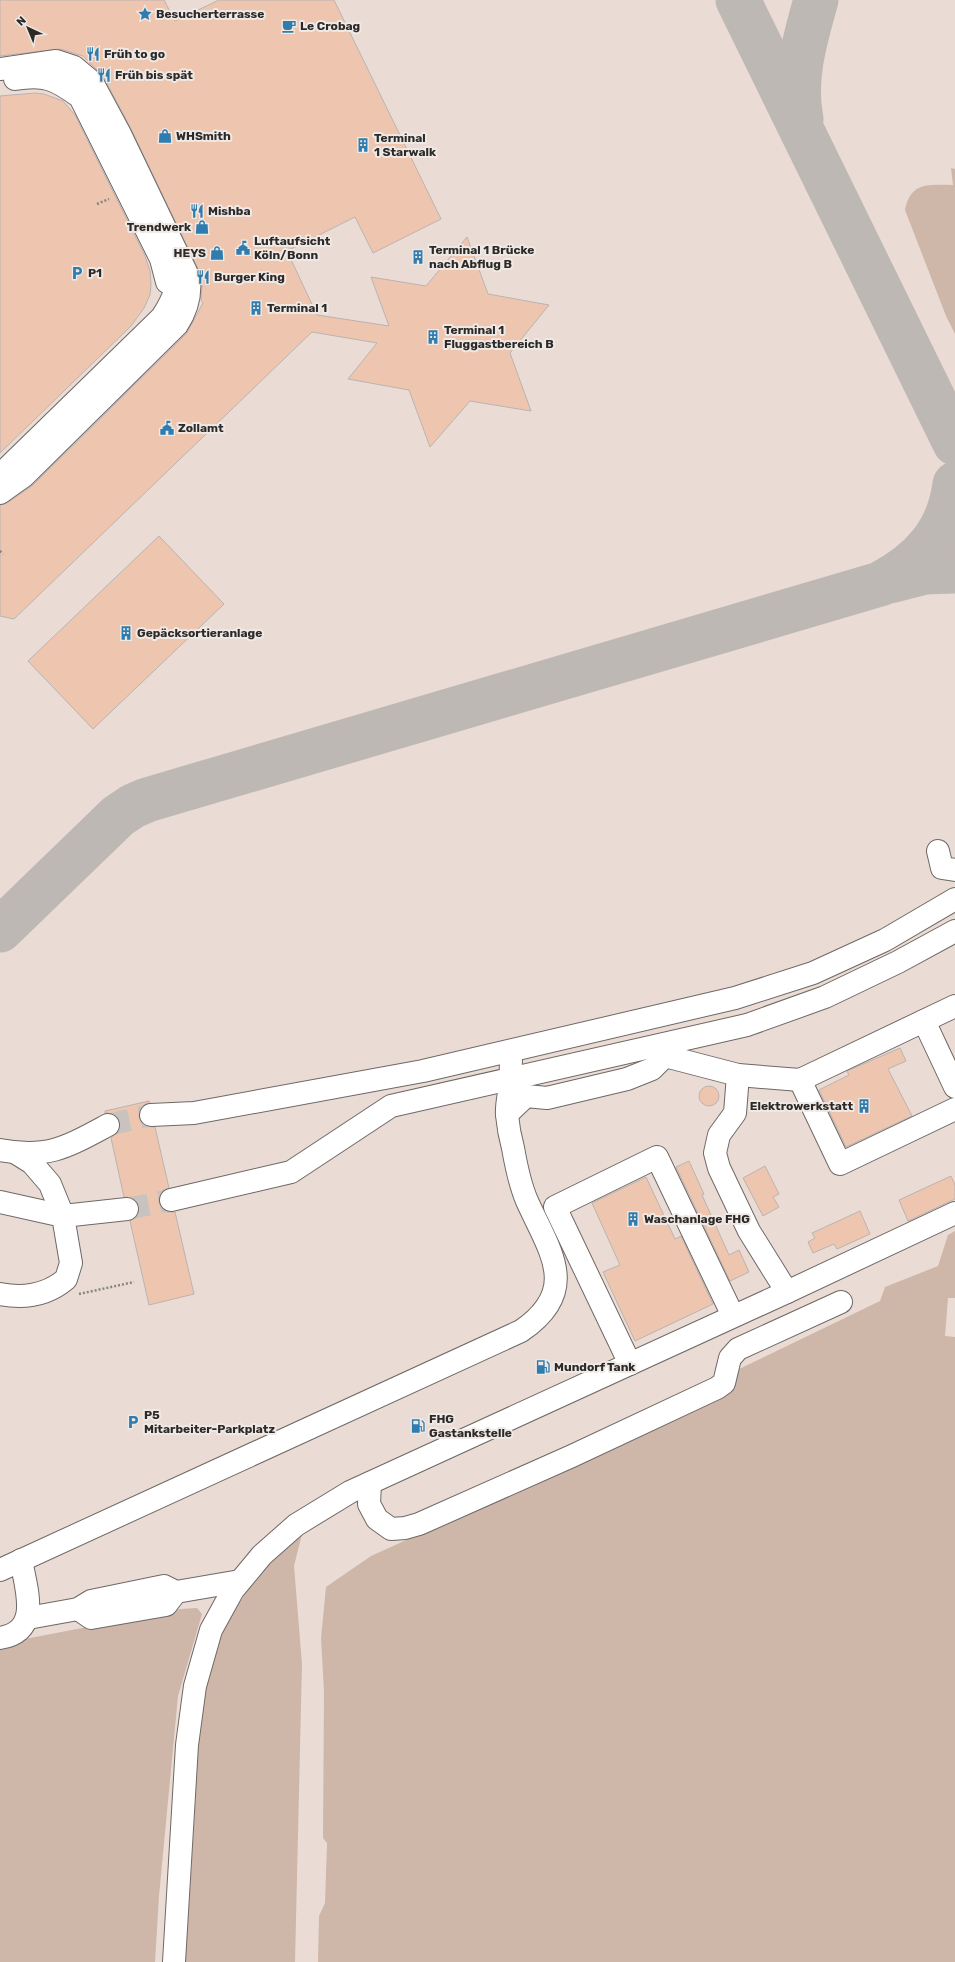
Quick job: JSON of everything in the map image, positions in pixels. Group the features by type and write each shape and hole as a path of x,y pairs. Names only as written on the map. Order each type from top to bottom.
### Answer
{"street":[{"path":"0,69 56,61 74,67 92,82 120,134 189,278 190,289 187,305 177,325 24,476 0,492"},
{"path":"0,76 36,70 67,78 82,89 93,102 174,268 177,284 168,307 162,317 0,475"},
{"path":"0,81 36,76 61,83 80,97 161,259 167,281 162,317"},
{"path":"938,851 942,868 955,870"},
{"path":"151,1115 194,1113 277,1099 423,1071 735,998 813,973 885,940 955,899"},
{"path":"171,1200 291,1172 391,1106 511,1080 747,1025 825,997 898,962 955,931"},
{"path":"507,1114 526,1096 547,1098 627,1079 652,1069 665,1056 702,1064 738,1076 800,1080 955,1006"},
{"path":"924,1021 955,1087"},
{"path":"702,1064 714,1040 723,1031"},
{"path":"0,1570 521,1331 536,1321 547,1307 554,1289 556,1273 554,1257 526,1199 512,1148 507,1114 511,1080 511,1051"},
{"path":"738,1076 735,1113 719,1135 715,1153 719,1168 749,1231 787,1292"},
{"path":"800,1080 840,1164 955,1110"},
{"path":"8,1152 42,1153 63,1148 108,1125"},
{"path":"0,1294 25,1296 44,1293 66,1279 71,1263 63,1216 50,1184 32,1163 8,1152"},
{"path":"630,1364 554,1207 657,1158 733,1316"},
{"path":"0,1202 63,1216 127,1209"},
{"path":"174,1962 187,1753 195,1686 211,1630 233,1590 262,1555 296,1525 350,1492 787,1292 955,1212"},
{"path":"370,1483 369,1504 377,1519 391,1529 405,1528 419,1524 579,1453 717,1388 724,1383 730,1358 738,1349 841,1302"},
{"path":"0,1638 19,1630 28,1618 29,1607 21,1560"},
{"path":"28,1618 78,1609 91,1618 166,1605 176,1592 240,1581"}],"shaded area":[{"path":"0,0 955,0 955,1962 0,1962"},
{"path":"951,168 955,169 955,334 946,316 905,210 908,201 916,189 929,185 953,185"},
{"path":"955,1231 955,1298 948,1298 945,1336 955,1337 955,1962 318,1962 319,1916 325,1903 327,1843 323,1838 324,1692 321,1638 326,1587 371,1556 724,1396 735,1371 880,1301 885,1287 938,1266 948,1235"},
{"path":"302,1534 294,1566 302,1664 295,1962 185,1962 199,1738 211,1667 227,1624 242,1598 270,1564"},
{"path":"197,1608 202,1614 178,1696 159,1896 155,1962 0,1962 0,1647 25,1639 181,1609"}],"building":[{"name":"Terminal 1","path":"0,0 164,0 175,21 219,0 334,0 441,219 373,253 355,217 287,251 317,315 389,326 371,277 426,286 467,237 488,294 549,305 510,353 531,411 470,401 430,447 409,390 348,379 377,343 312,332 14,619 0,616 0,505 7,503 33,485 186,334 203,303 201,300 202,285 200,273 131,129 103,76 83,56 60,49 0,56"},
{"name":"P1","path":"35,93 44,94 63,101 75,115 145,256 150,271 151,285 150,295 144,308 131,326 0,453 0,96"},
{"name":"Gepäcksortieranlage","path":"159,536 224,604 93,729 28,661"},
{"name":"Elektrowerkstatt","path":"900,1048 906,1061 888,1069 912,1116 846,1147 819,1090 849,1075 847,1071"},
{"path":"705,1086 713,1086 719,1092 719,1100 713,1106 705,1106 699,1100 699,1092"},
{"path":"149,1101 150,1103 144,1105 140,1109 139,1116 141,1122 145,1126 155,1127 169,1188 162,1191 159,1197 159,1203 167,1212 175,1212 194,1294 149,1305 130,1221 138,1214 139,1207 137,1202 132,1198 124,1197 111,1138 119,1131 119,1119 114,1114 105,1113 105,1111"},
{"path":"689,1161 704,1194 702,1195 729,1255 739,1250 749,1272 730,1281 676,1167"},
{"path":"765,1166 779,1194 773,1197 779,1207 763,1216 743,1178"},
{"path":"951,1176 955,1185 955,1199 908,1221 899,1200"},
{"path":"646,1177 675,1239 681,1236 713,1304 635,1341 603,1272 620,1265 592,1203"},
{"path":"860,1211 870,1234 837,1249 834,1244 813,1253 808,1242 815,1238 812,1233"}],"taxiway":[{"path":"738,0 955,443"},
{"path":"801,119 798,89 799,74 804,44 816,0"},
{"path":"0,930 118,816 133,806 147,800 880,584 909,566 931,544 947,517 955,484"},
{"path":"890,581 925,572 955,571"}],"tunnel":[{"path":"108,1125 151,1115"},
{"path":"127,1209 171,1200"}],"place":[{"name":"Besucherterrasse","path":"145,14"},
{"name":"Le Crobag","path":"289,26"},
{"name":"Früh to go","path":"93,54"},
{"name":"Früh bis spät","path":"104,75"},
{"name":"WHSmith","path":"165,136"},
{"name":"Terminal 1 Starwalk","path":"363,145"},
{"name":"Mishba","path":"197,211"},
{"name":"Trendwerk","path":"202,227"},
{"name":"Luftaufsicht Köln/Bonn","path":"243,248"},
{"name":"HEYS","path":"217,253"},
{"name":"Terminal 1 Brücke nach Abflug B","path":"418,257"},
{"name":"P1","path":"77,273"},
{"name":"Burger King","path":"203,277"},
{"name":"Terminal 1","path":"256,308"},
{"name":"Terminal 1 Fluggastbereich B","path":"433,337"},
{"name":"Zollamt","path":"167,428"},
{"name":"Gepäcksortieranlage","path":"126,633"},
{"name":"Elektrowerkstatt","path":"864,1106"},
{"name":"Waschanlage FHG","path":"633,1219"},
{"name":"Mundorf Tank","path":"543,1367"},
{"name":"P5 Mitarbeiter-Parkplatz","path":"133,1422"},
{"name":"FHG Gastankstelle","path":"418,1426"}]}
